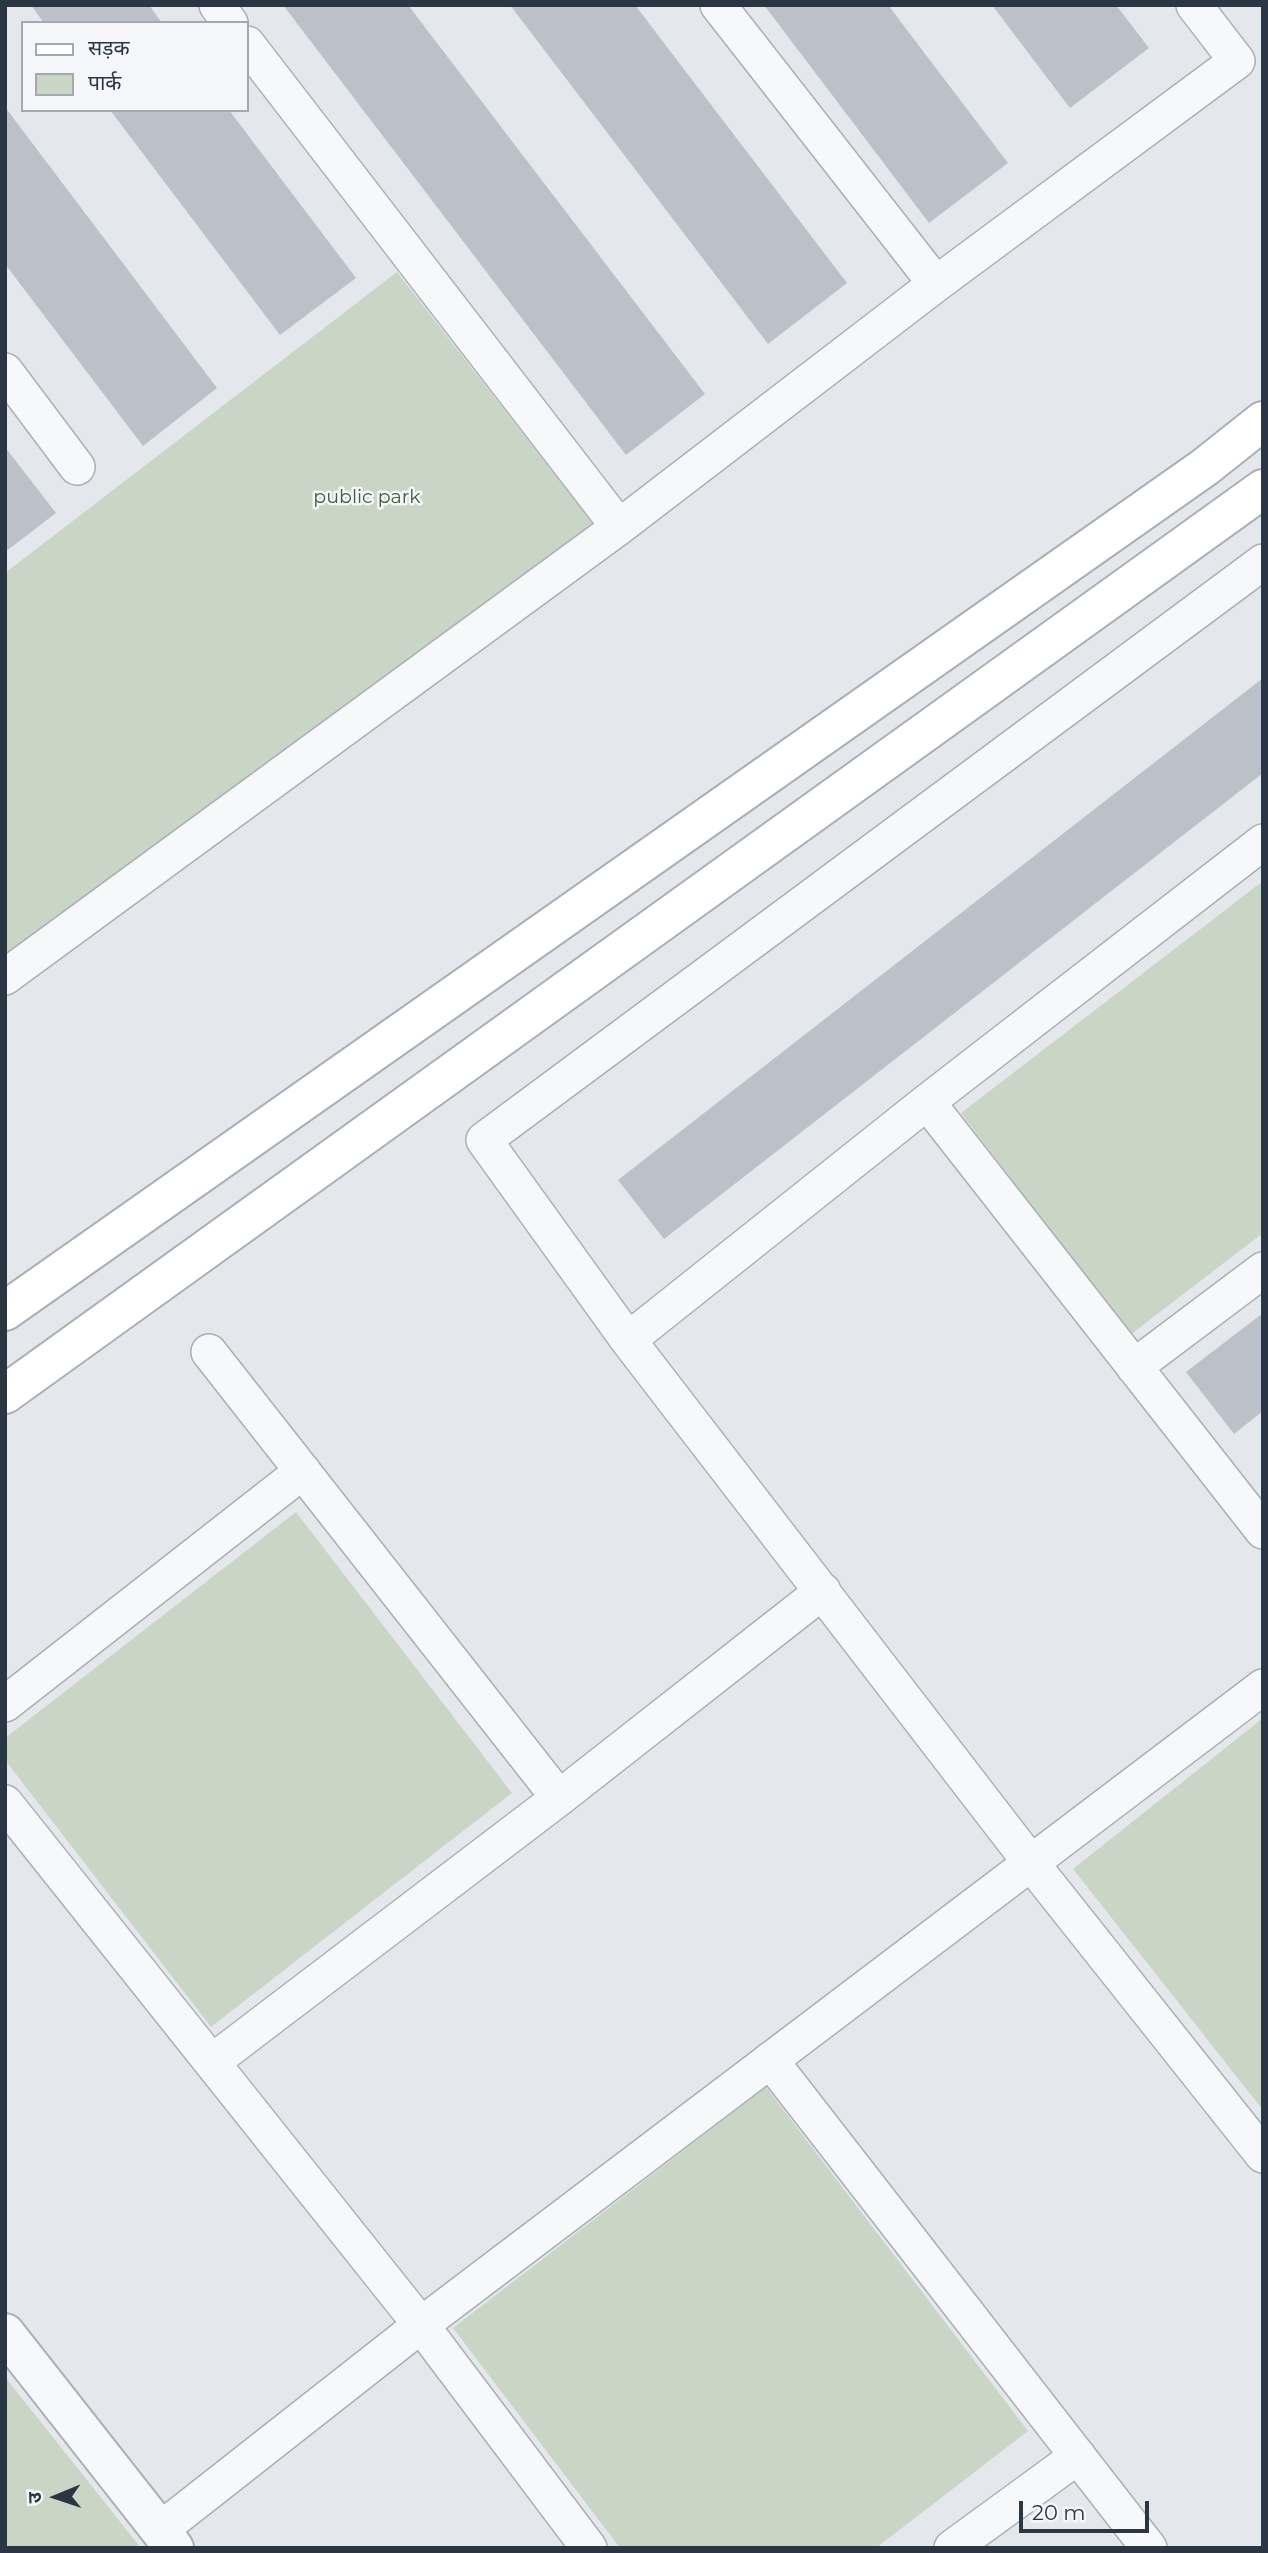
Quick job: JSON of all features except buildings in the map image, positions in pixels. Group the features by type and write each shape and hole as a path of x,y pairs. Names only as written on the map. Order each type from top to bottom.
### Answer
{"main road":[{"path":"5,1311 1205,467 1263,421"},
{"path":"5,1394 1263,489"}],"street":[{"path":"217,5 229,21"},
{"path":"718,5 936,284"},
{"path":"5,977 619,527 936,284 1237,61 1194,5"},
{"path":"248,45 619,527"},
{"path":"5,371 77,467"},
{"path":"1263,562 484,1140 628,1339 1031,1863 1263,2155"},
{"path":"628,1339 927,1102 1263,842"},
{"path":"927,1102 1263,1531"},
{"path":"1134,1367 1263,1270"},
{"path":"209,1352 559,1798"},
{"path":"5,1704 303,1471"},
{"path":"212,2062 559,1798 823,1591"},
{"path":"5,2333 167,2539 421,2325 1263,1687"},
{"path":"5,1803 421,2325 589,2548"},
{"path":"771,2060 1149,2548"},
{"path":"952,2548 1078,2456"}],"green space":[{"name":"public park","path":"397,272 597,529 5,956 5,573"},
{"path":"1263,881 1263,1233 1130,1335 961,1113"},
{"path":"296,1512 512,1793 211,2027 5,1760 5,1738"},
{"path":"1263,1718 1263,2110 1073,1869"},
{"path":"766,2087 1028,2431 876,2548 620,2548 453,2328"},
{"path":"5,2377 141,2548 5,2548"}]}
